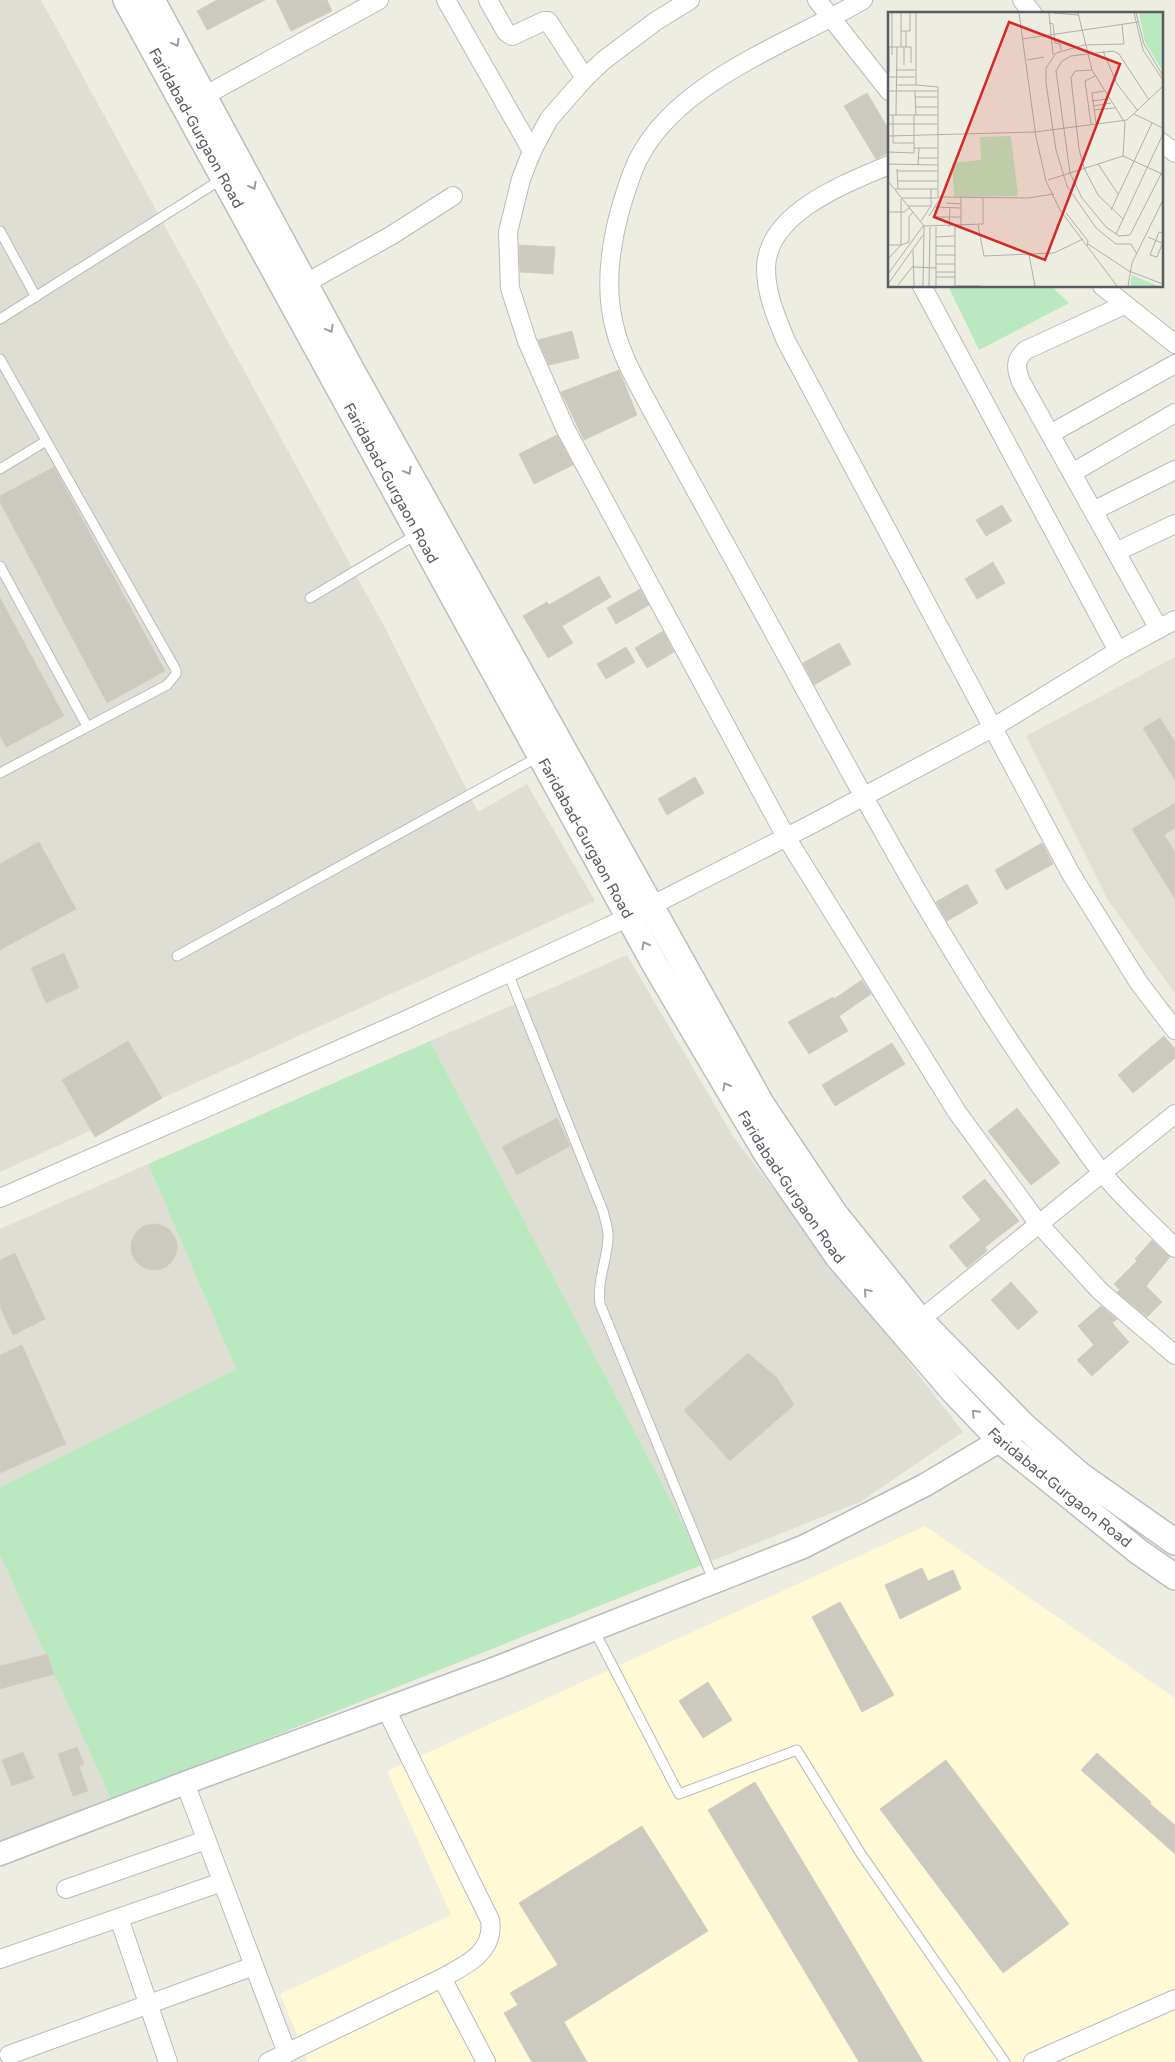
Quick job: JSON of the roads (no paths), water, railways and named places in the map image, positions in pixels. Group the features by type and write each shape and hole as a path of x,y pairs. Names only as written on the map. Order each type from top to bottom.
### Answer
{"main road":[{"name":"Faridabad-Gurgaon Road","path":"126,0 194,101 306,283 640,911 766,1153 838,1257 902,1335 1000,1440 1139,1552 1175,1576"},
{"name":"Faridabad-Gurgaon Road","path":"152,0 194,101 222,178 541,756 762,1105 835,1214 920,1320 1024,1426 1080,1475 1175,1542"}],"street":[{"path":"194,101 379,0"},
{"path":"446,0 532,150"},
{"path":"488,0 506,32 512,36 544,21 548,21 585,78"},
{"path":"690,0 604,60 585,78 549,119 532,150 521,179 508,232 510,288 527,341 565,428 786,837 957,1112 1038,1223 1100,1291 1175,1355"},
{"path":"816,0 830,20 888,90"},
{"path":"863,0 830,20 711,82 661,125 645,145 634,169 618,218 607,290 616,334 633,374 864,795 982,1002 1102,1172 1175,1248"},
{"path":"1022,0 1031,12"},
{"path":"1162,143 1175,153"},
{"path":"888,165 824,194 805,206 788,221 768,255 766,267 769,297 786,341 1100,924 1138,983 1175,1030"},
{"path":"306,283 392,235 453,196"},
{"path":"923,288 1118,651"},
{"path":"1104,288 1175,344"},
{"path":"0,1198 386,1029 640,911 786,837 994,727 1118,651 1167,625 1116,552 1019,377 1016,365 1019,356 1026,350 1124,305"},
{"path":"1050,434 1175,364"},
{"path":"1072,473 1175,413"},
{"path":"1093,511 1175,470"},
{"path":"1116,552 1175,524"},
{"path":"920,1320 1175,1114"},
{"path":"0,1855 185,1783 593,1630 802,1547 925,1485 1024,1426"},
{"path":"268,2062 442,1978 465,1965 482,1951 490,1941 492,1932 490,1920 386,1709"},
{"path":"185,1783 287,2053"},
{"path":"66,1889 206,1840"},
{"path":"0,1959 222,1882"},
{"path":"119,1918 168,2062"},
{"path":"9,2055 254,1966"},
{"path":"442,1978 486,2062"},
{"path":"1034,2062 1175,1999"}],"lane":[{"path":"0,319 153,220 222,178"},
{"path":"1,235 36,297"},
{"path":"0,359 176,670 175,678 167,685 0,773"},
{"path":"0,469 46,441"},
{"path":"310,598 418,533"},
{"path":"0,566 87,726"},
{"path":"177,956 512,770 541,756"},
{"path":"508,973 603,1211 608,1236 607,1255 600,1277 600,1304 714,1582"},
{"path":"593,1630 679,1794 797,1750 861,1854 1006,2062"}]}
